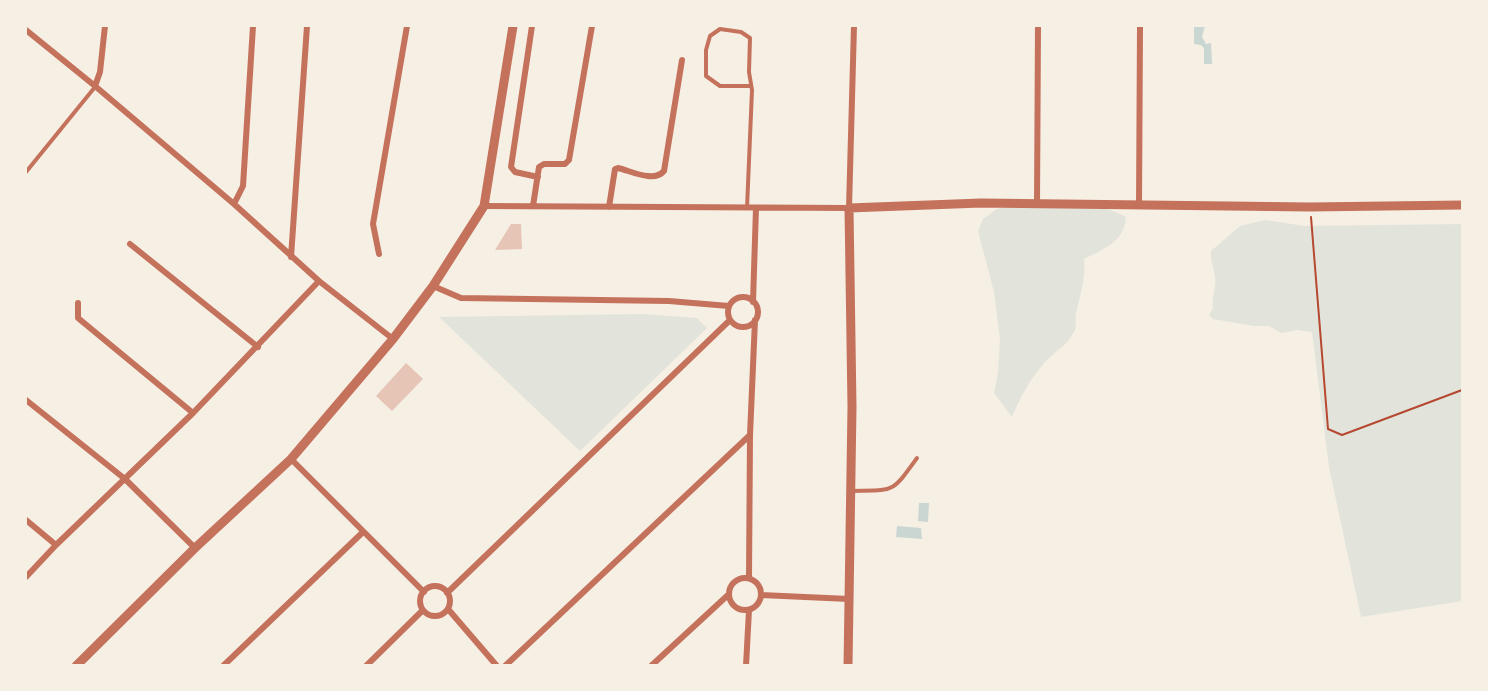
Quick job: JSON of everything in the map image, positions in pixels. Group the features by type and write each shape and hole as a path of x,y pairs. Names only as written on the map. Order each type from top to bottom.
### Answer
{"street":[{"path":"95,86 100,72 105,26"},
{"path":"234,204 243,186 253,26"},
{"path":"291,257 307,26"},
{"path":"379,254 373,225 407,26"},
{"path":"76,666 195,548 291,459 393,339 433,286 484,206 513,26"},
{"path":"532,26 511,167 515,172 538,177"},
{"path":"533,206 539,167 544,164 565,164 569,160 592,26"},
{"path":"848,666 851,491 849,208 854,26"},
{"path":"1037,204 1038,26"},
{"path":"1139,206 1140,26"},
{"path":"26,30 234,204 319,281 393,339"},
{"path":"609,207 615,169 654,177 660,176 664,171 682,60"},
{"path":"484,206 849,208 981,203 1310,207 1462,205"},
{"path":"753,302 756,208"},
{"path":"130,243 258,347"},
{"path":"26,577 258,347 319,281"},
{"path":"433,286 460,298 669,301 729,306"},
{"path":"749,578 750,435 757,310 750,299 740,297 729,306 730,320 734,324 743,327 755,320"},
{"path":"78,303 78,318 193,412"},
{"path":"447,593 730,320"},
{"path":"26,400 125,479 195,548"},
{"path":"505,666 750,435"},
{"path":"291,459 424,592"},
{"path":"26,520 56,545"},
{"path":"223,666 363,532"},
{"path":"651,666 728,595 734,581 739,578 749,578 758,584 761,595 758,604 749,610 738,609 730,601 728,595"},
{"path":"437,587 447,593 450,599 445,613 436,616 423,610 421,601 424,592 428,589 437,587"},
{"path":"761,595 849,599"},
{"path":"448,609 497,666"},
{"path":"366,666 423,610"},
{"path":"746,666 749,610"}],"lane":[{"path":"747,208 751,86 750,38 741,32 720,29 710,36 706,50 706,76 720,86 751,86"},
{"path":"26,172 95,86"},
{"path":"851,491 890,490 898,484 917,458"}],"path":[{"path":"1310,207 1328,429 1342,435 1462,390"}],"shaded area":[{"path":"1194,26 1205,26 1202,37 1206,44 1211,43 1212,64 1204,64 1204,48 1194,44"},
{"path":"1036,200 1105,208 1126,217 1122,232 1112,244 1084,259 1075,330 1068,341 1045,362 1035,375 1012,417 994,393 1000,339 994,292 978,231 983,219 997,209"},
{"path":"1265,220 1305,226 1462,224 1462,601 1361,617 1329,467 1312,332 1297,330 1281,333 1269,326 1254,326 1213,319 1209,315 1213,308 1215,281 1211,251 1240,226"},
{"path":"642,314 697,318 707,328 580,451 439,317"},
{"path":"919,503 929,503 928,522 918,521"},
{"path":"897,526 921,528 922,539 896,537"}],"building":[{"path":"511,224 521,224 522,249 495,250"},
{"path":"406,363 423,379 392,411 376,396"}]}
